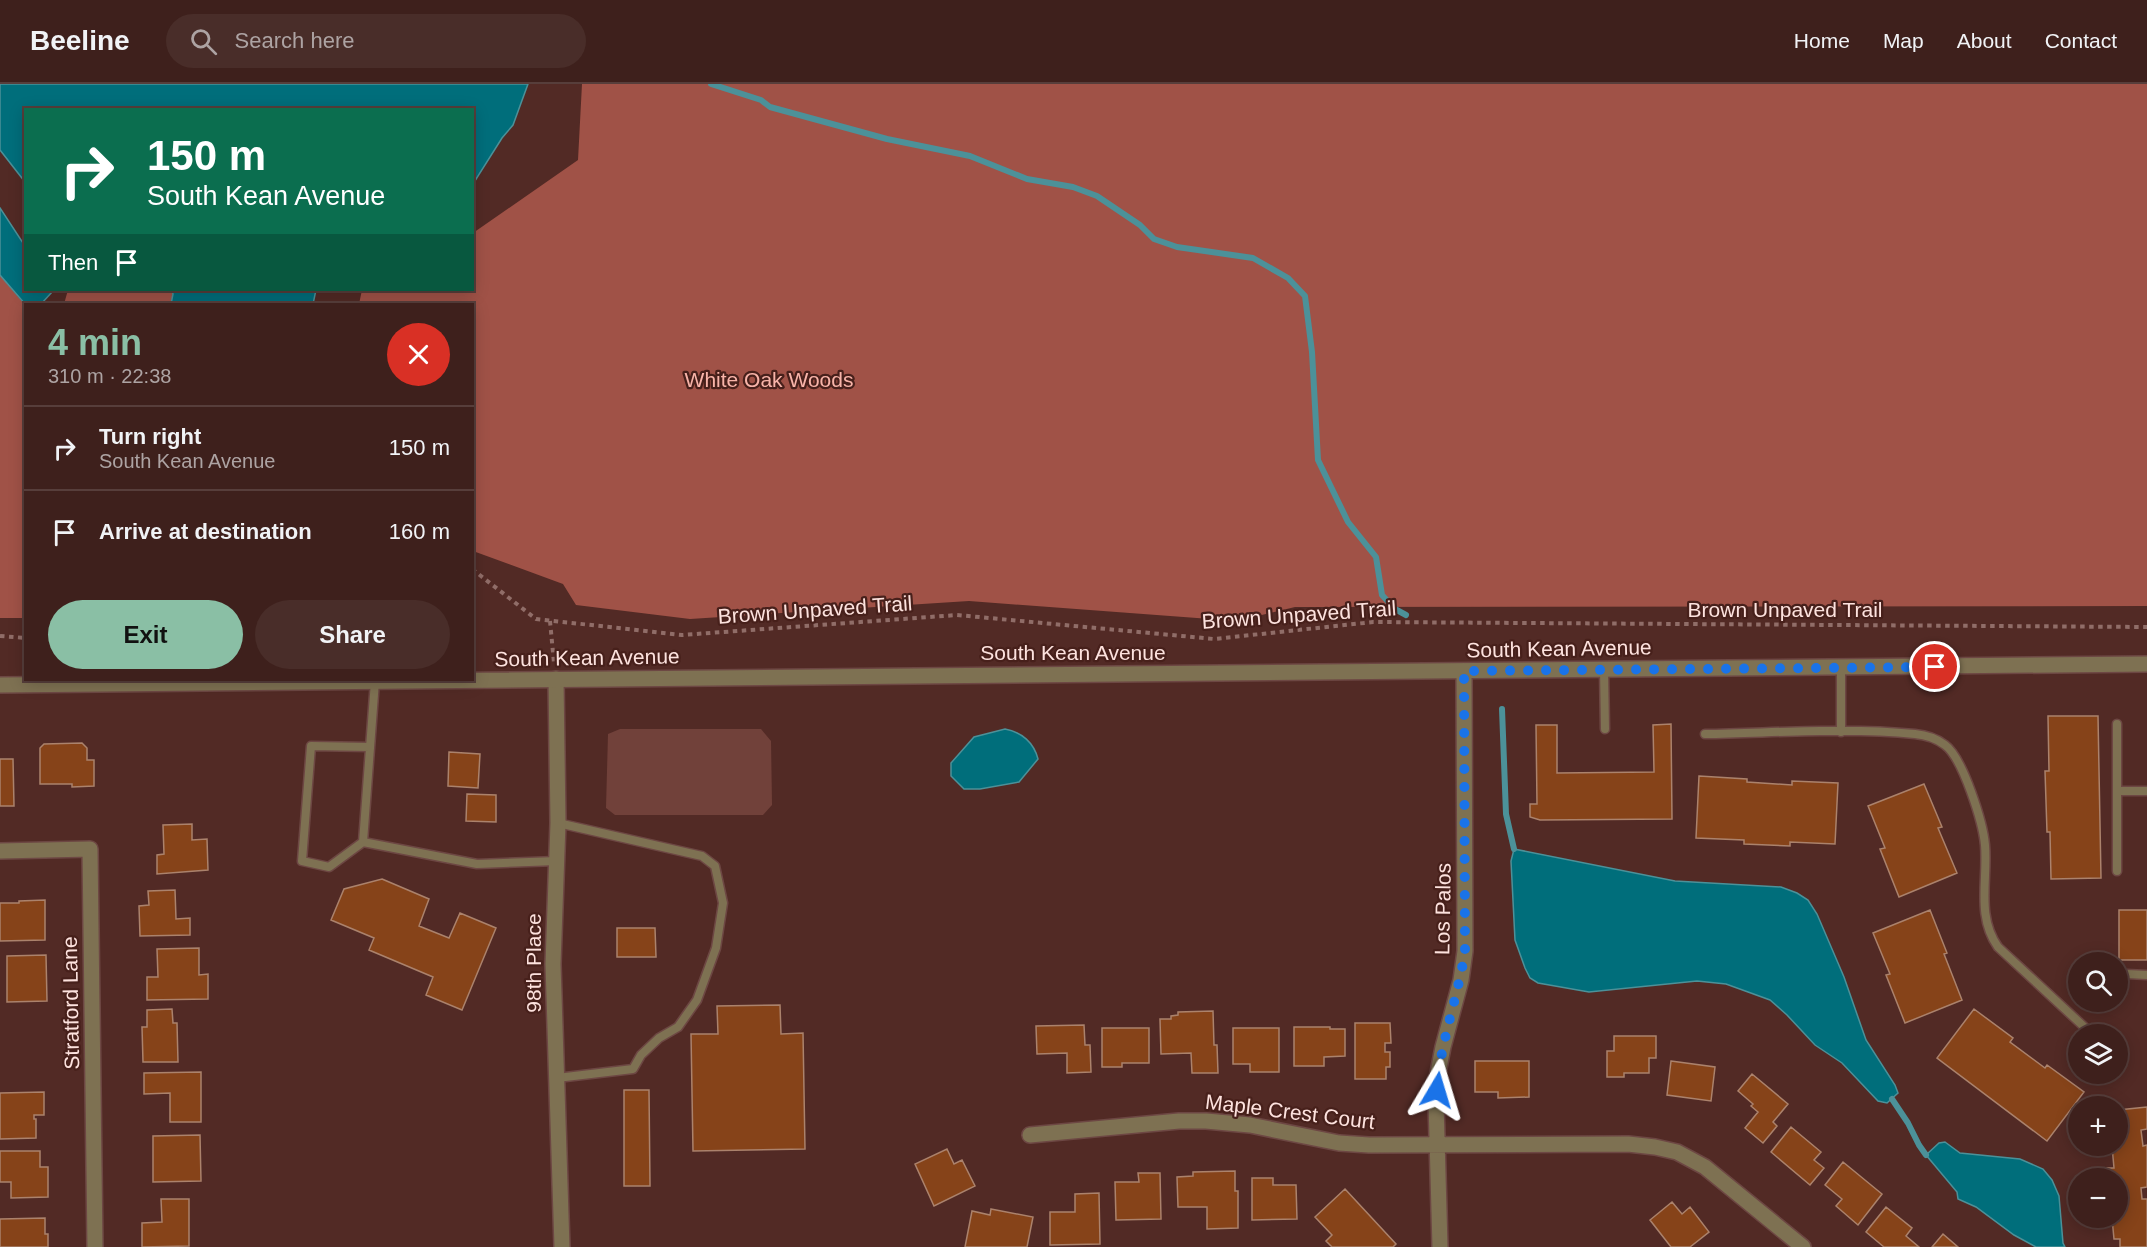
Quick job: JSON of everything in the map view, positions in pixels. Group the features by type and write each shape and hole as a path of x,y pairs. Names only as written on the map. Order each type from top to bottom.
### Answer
{"street":[{"name":"South Kean Avenue","path":"474,680 2147,664"},
{"name":"Los Palos","path":"1440,1247 1437,1078 1461,980 1465,951 1464,671"},
{"name":"98th Place","path":"556,679 558,823 553,964 562,1247"},
{"name":"South Kean Avenue","path":"0,685 375,681"},
{"name":"Stratford Lane","path":"0,851 90,849 95,1247"},
{"name":"Maple Crest Court","path":"1030,1135 1179,1121 1206,1121 1250,1125 1340,1143 1437,1146 1628,1144 1655,1147 1677,1152 1705,1167 1803,1247"}],"lane":[{"path":"1841,668 1841,732"},
{"path":"1604,669 1605,729"},
{"path":"363,842 375,681"},
{"path":"2117,724 2117,872"},
{"path":"1705,734 1841,732 1916,734 1931,737 1946,745 1958,759 1982,822 1986,855 1984,910 1990,935 1998,947 2081,1024"},
{"path":"370,747 311,746 302,861 329,867 363,842 477,864 557,861"},
{"path":"2117,791 2147,791"},
{"path":"557,1078 633,1069 641,1055 659,1038 678,1027 697,1000 716,948 723,903 715,866 702,856 558,823"},
{"path":"2128,974 2147,975"}],"path":[{"name":"Brown Unpaved Trail","path":"474,571 536,619 682,635 957,615 1214,639 1373,622 2147,627"},
{"path":"549,621 556,679"},
{"path":"0,636 24,638"}],"shaded area":[{"path":"620,729 761,729 771,741 772,805 763,815 615,815 606,808 608,734"}],"green space":[{"name":"White Oak Woods","path":"582,84 2147,84 2147,606 1295,607 1237,621 969,601 690,619 576,605 563,584 474,551 474,303 359,303 362,291 474,291 474,232 578,160"},
{"path":"0,275 24,304 24,618 0,618"},
{"path":"68,291 172,291 173,294 171,303 64,303"}],"water":[{"path":"0,84 528,84 513,125 474,182 474,108 24,108 24,181 0,150"},
{"path":"0,208 24,244 24,291 52,292 42,303 24,303 0,275"},
{"path":"172,291 316,291 313,303 171,303"},
{"path":"1005,729 1026,739 1034,748 1038,759 1019,782 980,789 964,789 951,776 951,763 974,737"},
{"path":"1514,849 1675,881 1781,887 1797,893 1808,900 1817,914 1844,977 1866,1040 1898,1093 1887,1103 1878,1101 1842,1063 1815,1045 1770,1000 1726,984 1697,981 1589,992 1538,983 1530,978 1515,940 1511,861"},
{"path":"1945,1142 1960,1153 2020,1159 2043,1169 2052,1180 2059,1196 2065,1247 2036,1247 2014,1235 1976,1207 1958,1199 1957,1192 1926,1155 1939,1143"}],"building":[{"path":"2048,716 2098,716 2101,878 2051,879 2045,771 2049,771"},
{"path":"1671,724 1672,819 1540,820 1530,817 1530,804 1537,804 1536,725 1557,725 1557,773 1654,772 1653,725"},
{"path":"82,743 87,748 87,760 94,760 94,786 72,787 72,784 40,784 40,748 44,744"},
{"path":"449,752 480,754 478,788 448,786"},
{"path":"0,759 13,759 14,806 0,806"},
{"path":"1699,776 1792,785 1792,781 1838,783 1835,844 1790,842 1790,846 1744,844 1744,840 1696,838"},
{"path":"1924,784 1942,827 1938,828 1957,873 1899,897 1880,849 1885,848 1868,806"},
{"path":"467,794 496,795 496,822 466,821"},
{"path":"192,824 192,840 207,839 208,870 157,874 157,855 164,854 163,825"},
{"path":"382,879 429,899 419,926 449,938 460,913 496,928 462,1010 426,995 433,977 369,950 374,938 331,920 344,889"},
{"path":"175,890 176,919 190,918 190,935 140,936 139,906 149,905 148,891"},
{"path":"45,900 45,940 0,941 0,903"},
{"path":"1930,910 1962,1000 1905,1023 1886,975 1890,974 1873,933"},
{"path":"2119,910 2147,910 2147,960 2128,960 2128,952 2119,952"},
{"path":"617,928 655,928 656,957 617,957"},
{"path":"199,948 199,975 208,974 208,999 147,1000 147,977 158,977 157,949"},
{"path":"46,955 47,1001 7,1002 7,956"},
{"path":"780,1005 781,1034 803,1033 805,1149 693,1151 691,1034 718,1034 717,1006"},
{"path":"172,1009 173,1023 177,1023 178,1062 143,1062 142,1027 147,1027 147,1010"},
{"path":"1974,1009 2013,1038 2010,1042 2045,1068 2047,1065 2068,1080 2068,1084 2073,1084 2084,1092 2081,1096 2068,1096 2068,1113 2047,1141 1937,1058"},
{"path":"1213,1011 1218,1073 1192,1073 1191,1053 1161,1054 1160,1019 1171,1019 1171,1016 1178,1015 1178,1012"},
{"path":"1355,1023 1390,1023 1391,1043 1385,1043 1385,1052 1390,1052 1390,1067 1386,1067 1386,1079 1355,1079"},
{"path":"1084,1025 1085,1045 1090,1045 1091,1072 1067,1073 1067,1053 1037,1054 1036,1026"},
{"path":"1294,1027 1345,1029 1345,1056 1324,1057 1324,1066 1294,1066"},
{"path":"1102,1028 1149,1028 1149,1063 1122,1063 1122,1067 1102,1067"},
{"path":"1233,1028 1279,1028 1279,1072 1250,1072 1250,1064 1233,1064"},
{"path":"1614,1036 1656,1036 1656,1058 1649,1058 1649,1073 1624,1073 1624,1077 1607,1077 1607,1051 1614,1051"},
{"path":"1475,1061 1529,1061 1529,1097 1498,1098 1498,1092 1475,1092"},
{"path":"1671,1061 1715,1067 1711,1101 1667,1095"},
{"path":"201,1072 201,1122 170,1122 170,1093 144,1094 144,1073"},
{"path":"1752,1074 1788,1104 1773,1122 1777,1126 1763,1143 1745,1128 1758,1112 1751,1106 1753,1104 1738,1091"},
{"path":"624,1090 649,1090 650,1186 624,1186"},
{"path":"44,1092 44,1115 34,1115 36,1138 0,1139 0,1093"},
{"path":"2147,1107 2147,1129 2141,1130 2143,1146 2147,1145 2147,1187 2141,1188 2142,1199 2147,1199 2147,1247 2120,1247 2120,1239 2114,1239 2113,1228 2128,1228 2128,1168 2114,1168 2113,1156 2128,1156 2128,1109"},
{"path":"1791,1127 1821,1152 1814,1160 1824,1168 1810,1185 1771,1152"},
{"path":"200,1135 201,1181 153,1182 153,1136"},
{"path":"947,1149 954,1164 962,1160 975,1186 934,1206 915,1164"},
{"path":"0,1151 40,1151 40,1167 48,1167 48,1197 11,1198 11,1182 0,1182"},
{"path":"1843,1162 1882,1194 1858,1225 1836,1206 1842,1199 1825,1185"},
{"path":"1235,1171 1235,1191 1238,1191 1238,1228 1207,1229 1207,1207 1178,1207 1177,1177 1193,1176 1193,1172"},
{"path":"1138,1173 1160,1173 1161,1219 1116,1220 1115,1182 1139,1182"},
{"path":"1252,1178 1273,1178 1273,1185 1296,1185 1297,1219 1252,1220"},
{"path":"1345,1189 1396,1244 1393,1247 1332,1247 1326,1241 1332,1235 1315,1217"},
{"path":"1099,1193 1100,1244 1050,1245 1050,1212 1075,1212 1075,1194"},
{"path":"161,1199 189,1199 189,1246 142,1247 142,1223 162,1222"},
{"path":"1672,1202 1682,1214 1690,1207 1709,1232 1690,1247 1671,1247 1650,1220"},
{"path":"1886,1207 1912,1228 1906,1236 1919,1247 1884,1247 1866,1232"},
{"path":"991,1209 1033,1217 1027,1247 965,1247 972,1211 990,1215"},
{"path":"45,1218 48,1247 0,1247 0,1219"},
{"path":"1943,1234 1958,1247 1932,1247"}],"waterway":[{"path":"711,84 761,100 770,107 887,139 970,156 1027,179 1073,187 1097,196 1140,225 1154,239 1177,247 1253,258 1288,278 1305,296 1312,352 1318,460 1348,522 1376,557 1382,595 1395,609 1406,615"},
{"path":"1502,709 1506,814 1514,849"},
{"path":"1892,1099 1926,1155"}],"route":[{"path":"1437,1090 1443,1047 1461,980 1465,951 1467,919 1464,671 1935,667"}]}
